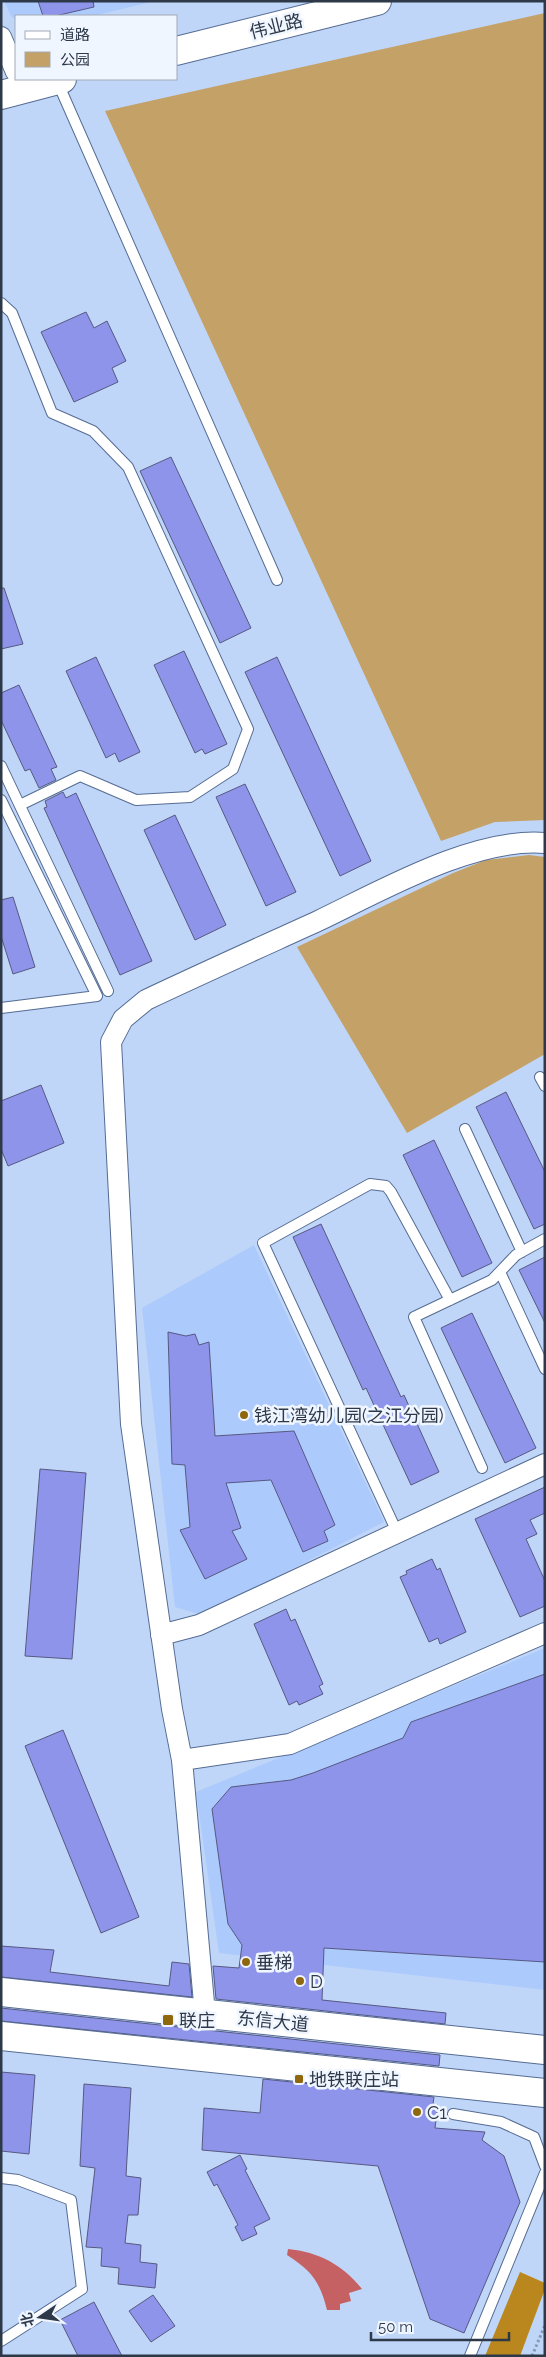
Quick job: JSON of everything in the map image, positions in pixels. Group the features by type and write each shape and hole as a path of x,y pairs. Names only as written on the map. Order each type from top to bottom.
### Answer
{"main road":[{"name":"伟业路","path":"178,50 376,1"},
{"path":"15,83 48,80"},
{"name":"东信大道","path":"1,1992 545,2050"},
{"path":"1,2036 545,2093"}],"street":[{"path":"1,37 15,83"},
{"path":"205,2014 182,1760 172,1709 131,1424 110,1042 123,1019 146,1000 385,889 468,852 531,842 545,843"},
{"path":"161,1635 199,1625 545,1464"},
{"path":"182,1760 290,1744 545,1634"}],"lane":[{"path":"59,80 277,580"},
{"path":"1,303 12,313 52,413 93,431 128,467 248,729 232,769 190,797 136,800 80,776 20,805"},
{"path":"1,766 108,991"},
{"path":"1,800 97,996 1,1008"},
{"path":"465,1129 522,1252"},
{"path":"397,1532 263,1242 370,1184 386,1186 450,1300"},
{"path":"482,1468 414,1317 492,1280 522,1252 545,1239"},
{"path":"500,1272 545,1369"},
{"path":"453,2114 501,2122 545,2140"},
{"path":"534,2137 545,2166"},
{"path":"470,2356 545,2173"},
{"path":"1,2178 18,2180 71,2200 82,2289 1,2341"}],"path":[{"path":"532,2356 545,2325"}],"shaded area":[{"path":"4,1 155,1 97,15 15,15 15,19 11,16"},
{"name":"钱江湾幼儿园(之江分园)","path":"254,1245 384,1522 202,1615 175,1607 142,1308"},
{"path":"545,1648 545,1990 219,1953 196,1792"},
{"path":"288,2249 310,2253 329,2261 347,2273 362,2289 349,2293 351,2301 340,2304 340,2310 327,2310 314,2278 303,2266 287,2255"},
{"path":"520,2272 545,2283 545,2289 520,2356 485,2356"}],"green space":[{"path":"545,13 545,820 495,822 441,841 105,111"},
{"path":"529,855 545,857 545,1054 407,1133 297,947 453,873 486,860"}],"building":[{"path":"38,1 93,1 94,7 59,15 43,15"},
{"path":"86,312 94,328 107,321 126,361 112,368 118,382 74,402 41,332"},
{"path":"171,457 251,628 220,643 140,471"},
{"path":"1,588 4,588 23,644 1,649"},
{"path":"184,651 227,744 205,754 202,749 195,753 154,665"},
{"path":"96,657 140,752 119,762 115,753 106,758 66,671"},
{"path":"277,657 371,861 340,876 245,672"},
{"path":"19,685 57,767 51,769 56,780 39,788 30,769 25,771 1,720 1,693"},
{"path":"245,784 296,892 266,906 216,797"},
{"path":"63,792 66,798 76,793 152,961 120,975 44,808 47,807 45,801"},
{"path":"175,815 226,925 195,940 144,830"},
{"path":"13,897 35,967 13,974 1,936 1,900"},
{"path":"41,1085 64,1143 8,1166 1,1149 1,1101"},
{"path":"506,1092 545,1172 545,1224 534,1229 476,1107"},
{"path":"434,1140 492,1263 462,1277 403,1155"},
{"path":"321,1224 401,1397 404,1395 439,1472 411,1485 366,1388 363,1390 293,1237"},
{"path":"545,1257 545,1323 519,1270"},
{"path":"472,1313 536,1448 505,1463 441,1328"},
{"path":"168,1332 186,1336 195,1334 199,1345 209,1342 215,1436 294,1431 335,1525 324,1531 328,1541 303,1552 271,1480 226,1483 241,1528 232,1531 247,1559 205,1579 180,1530 190,1527 185,1465 172,1464"},
{"path":"40,1469 86,1473 72,1659 25,1656"},
{"path":"545,1487 545,1513 530,1520 537,1534 526,1539 545,1581 545,1606 520,1617 475,1519"},
{"path":"432,1559 437,1570 440,1568 466,1632 440,1644 438,1638 429,1642 400,1577 407,1574 406,1571"},
{"path":"286,1609 291,1621 295,1619 323,1684 319,1686 323,1694 299,1705 297,1701 289,1705 254,1624"},
{"path":"545,1674 545,1962 324,1948 322,2000 446,2013 445,2024 216,1999 213,1966 239,1968 242,1945 228,1924 212,1809 231,1787 291,1780 313,1773 403,1738 411,1722"},
{"path":"63,1730 139,1917 101,1933 25,1746"},
{"path":"1,1946 54,1950 50,1972 169,1986 172,1962 189,1964 192,1997 1,1977"},
{"path":"1,2008 440,2055 439,2066 1,2021"},
{"path":"1,2072 35,2075 29,2154 1,2151"},
{"path":"263,2079 434,2097 433,2104 438,2105 435,2128 485,2132 482,2140 504,2156 520,2202 464,2333 430,2319 378,2166 202,2150 204,2108 260,2113"},
{"path":"84,2084 131,2088 126,2176 141,2178 138,2215 128,2215 125,2243 141,2245 140,2262 157,2264 155,2288 118,2284 119,2268 101,2266 102,2248 86,2247 95,2168 80,2166"},
{"path":"240,2155 247,2169 245,2170 270,2219 254,2227 257,2234 242,2241 235,2227 238,2225 217,2184 214,2186 207,2172"},
{"path":"153,2295 175,2326 151,2342 129,2311"},
{"path":"94,2302 122,2356 78,2356 60,2320"}],"place":[{"name":"钱江湾幼儿园(之江分园)","path":"244,1415"},
{"name":"垂梯","path":"246,1962"},
{"name":"D","path":"300,1981"},
{"name":"联庄","path":"168,2020"},
{"name":"地铁联庄站","path":"299,2079"},
{"name":"C1","path":"417,2112"}]}
